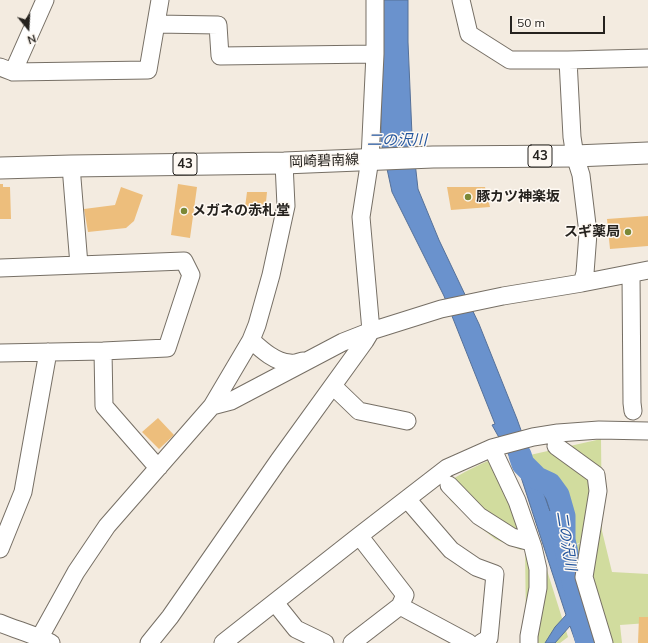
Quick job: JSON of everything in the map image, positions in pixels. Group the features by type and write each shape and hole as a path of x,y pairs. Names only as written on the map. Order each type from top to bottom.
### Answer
{"main road":[{"name":"岡崎碧南線","path":"0,168 284,163 433,157 575,156 648,153"}],"street":[{"path":"45,0 6,70 148,70 160,0"},
{"path":"150,643 170,617 279,460 365,341 371,330 361,217 370,159 375,54 375,0"},
{"path":"461,0 470,34 510,60 648,58"},
{"path":"156,24 218,25 220,56 375,54"},
{"path":"568,60 572,137 575,156 581,175 588,233 585,272 582,283"},
{"path":"0,623 43,641 76,572 107,526 212,406 251,340 272,275 286,206 284,163"},
{"path":"71,166 80,265"},
{"path":"0,268 184,261 191,275 167,348 0,353"},
{"path":"212,406 231,401 343,342 371,330 441,309 503,296 648,270"},
{"path":"631,274 633,411"},
{"path":"251,340 264,352 279,360 291,363 310,360"},
{"path":"103,351 104,406 159,467"},
{"path":"0,549 3,530 23,492 48,352"},
{"path":"333,386 359,411 406,421"},
{"path":"223,643 447,468 494,448 533,437 558,433 598,430 648,431"},
{"path":"556,446 596,476 598,492 584,577 604,643"},
{"path":"494,448 517,501 531,542 538,569 538,588 529,643"},
{"path":"449,485 479,516 512,537 531,542"},
{"path":"407,499 451,550 476,567 495,574 489,638 481,643"},
{"path":"352,643 400,606 405,595 359,536"},
{"path":"276,602 296,629 325,643"},
{"path":"400,606 469,643"}],"green space":[{"path":"601,439 602,531 612,572 648,574 648,623 620,625 622,643 598,643 571,548 584,541 574,545 568,497 530,455"},
{"path":"504,455 522,491 568,637 560,643 522,643 526,626 525,546 521,550 495,539 450,500 443,485 472,468"}],"water":[{"name":"二の沢川","path":"383,0 408,0 408,42 412,135 418,189 439,240 479,324 517,419 550,511 533,459 560,487 573,562 559,536 582,598 593,643 576,643 570,626 555,643 545,643 555,627 566,615 521,477 492,425 495,424 444,296 392,192 381,141"}],"building":[{"path":"0,184 3,184 3,187 10,187 11,219 0,219"},
{"name":"メガネの赤札堂","path":"178,184 197,187 190,238 171,235"},
{"path":"121,187 143,195 134,221 126,228 88,232 84,209 115,205"},
{"name":"豚カツ神楽坂","path":"447,187 485,187 490,207 451,210"},
{"path":"247,192 267,192 265,212 244,215"},
{"name":"スギ薬局","path":"648,216 648,246 610,249 607,219"},
{"path":"158,418 174,435 159,449 142,432"},
{"path":"639,617 648,617 648,643 638,643"}],"waterway":[{"name":"二の沢川","path":"520,455 523,464 537,478 550,484 558,495 564,516 564,540 587,643"}],"place":[{"name":"豚カツ神楽坂","path":"468,197"},
{"name":"メガネの赤札堂","path":"184,211"},
{"name":"スギ薬局","path":"628,232"}]}
